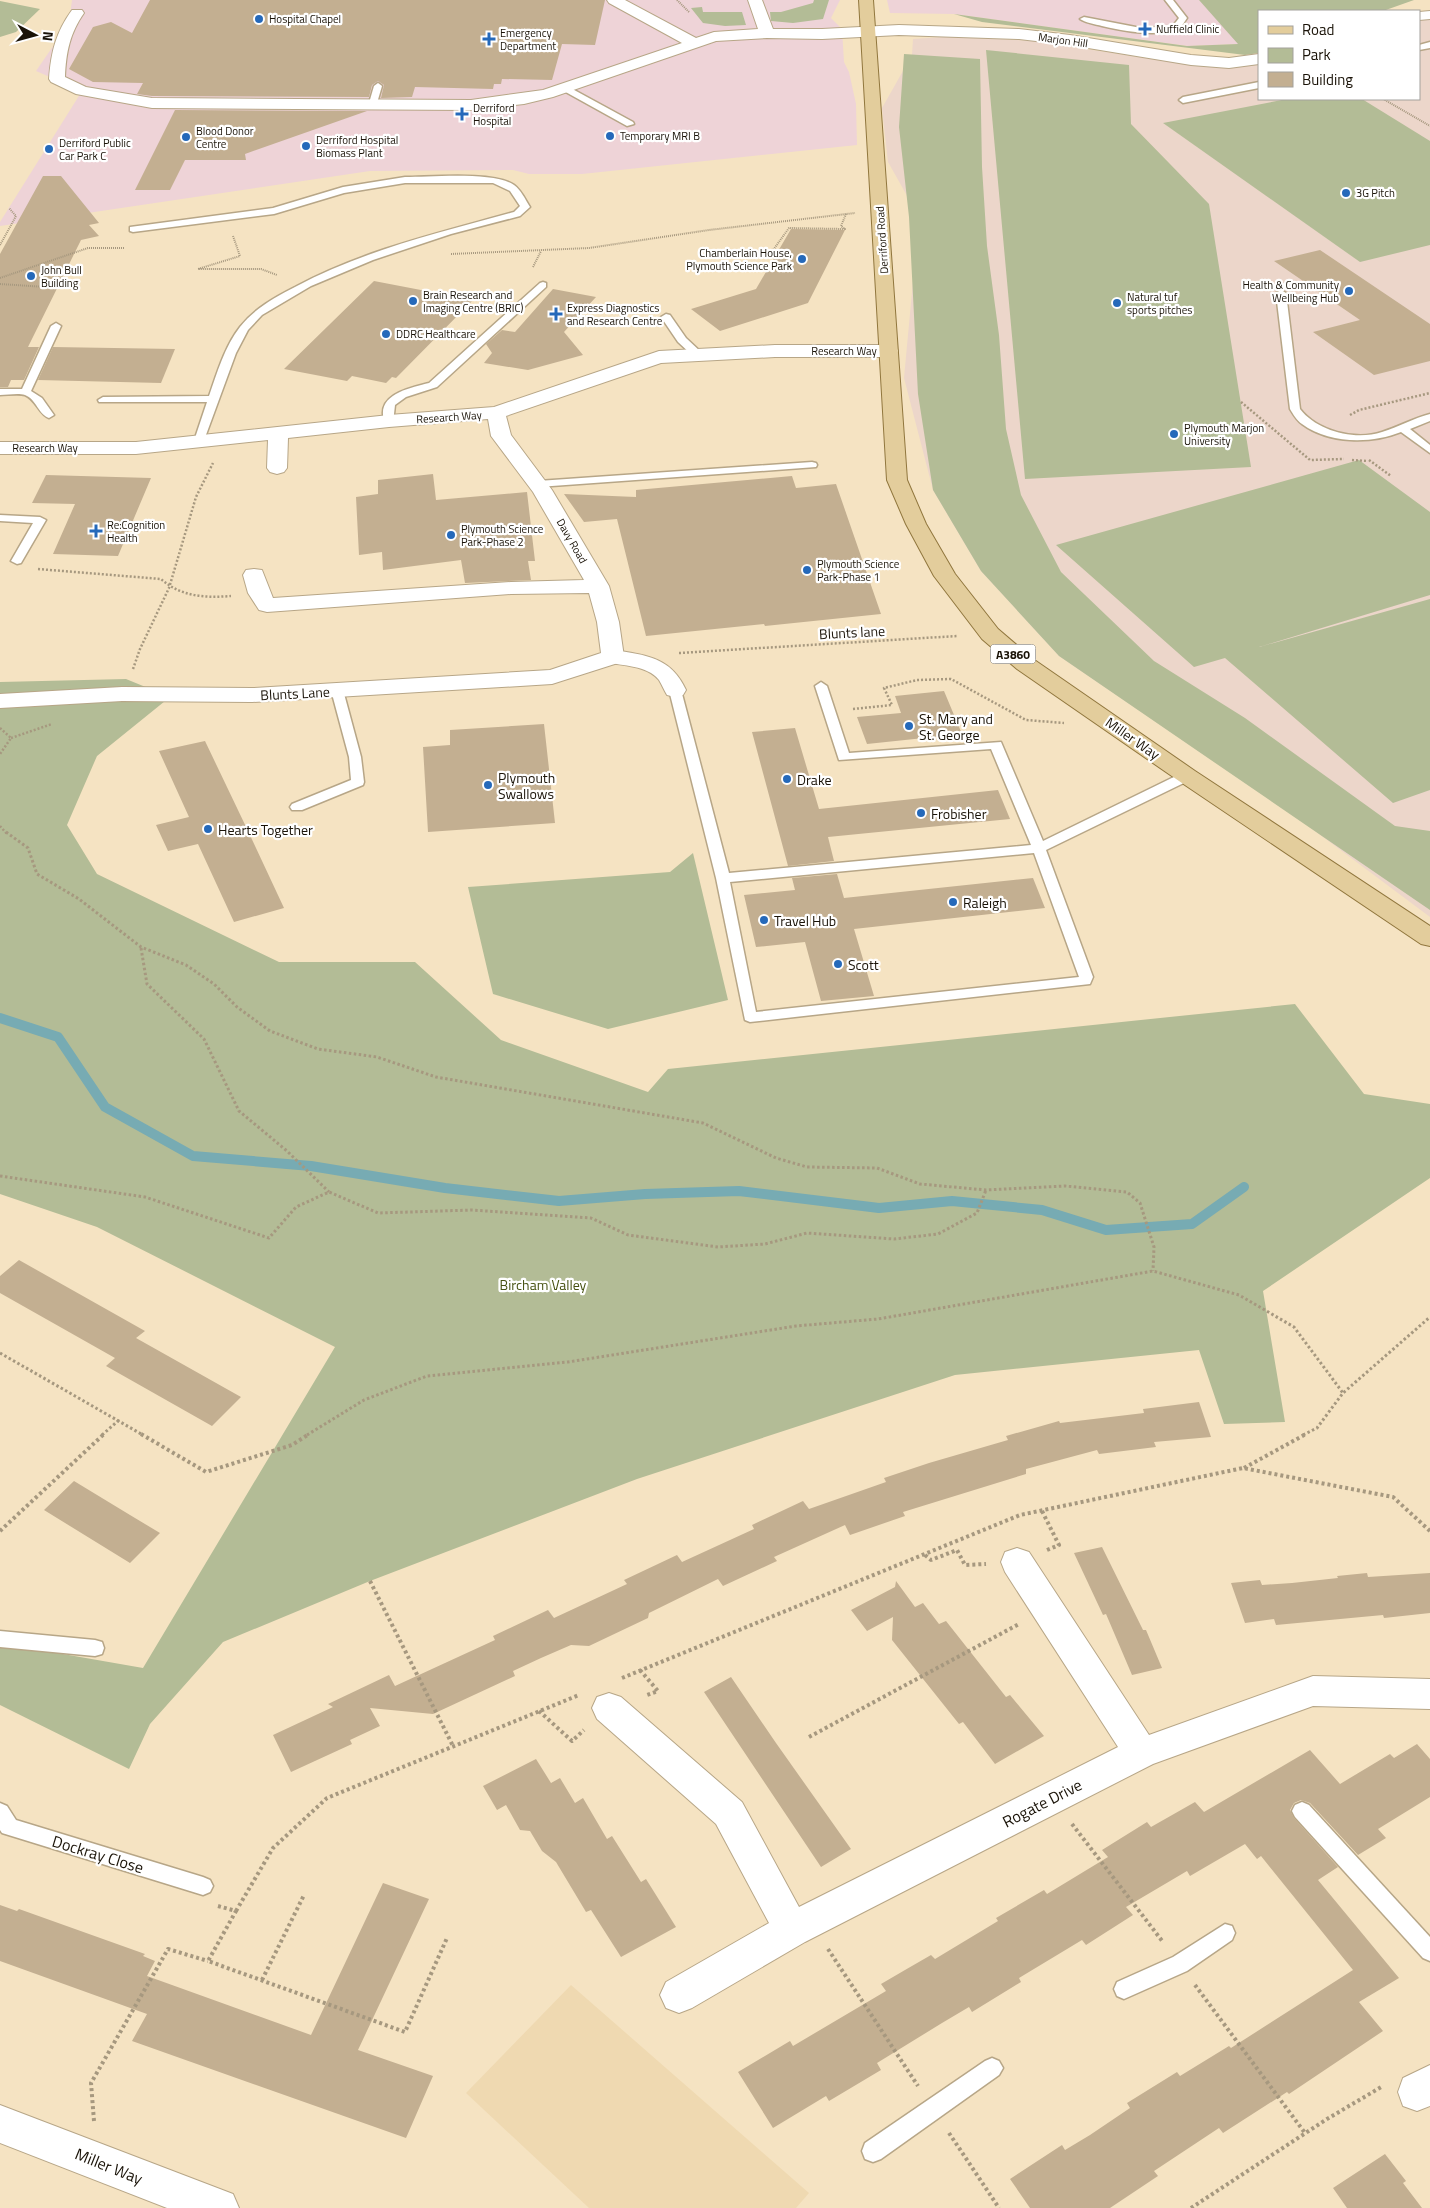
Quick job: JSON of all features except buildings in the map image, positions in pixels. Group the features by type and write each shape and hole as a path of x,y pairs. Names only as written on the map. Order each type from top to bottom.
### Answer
{"main road":[{"name":"Derriford Road","path":"866,0 866,32 870,50 896,480"},
{"name":"Miller Way","path":"896,480 916,524 945,576 990,634 1025,664 1104,719 1430,938"}],"street":[{"path":"614,0 693,43"},
{"path":"633,0 671,22 714,37"},
{"path":"755,0 767,33"},
{"path":"77,13 69,23 58,51 57,79 82,91 152,103 373,103 471,106 524,100 565,88 714,37"},
{"name":"Marjon Hill","path":"714,37 767,33 822,34 927,30 1019,34 1070,40 1191,60 1229,63 1258,59"},
{"name":"Research Way","path":"0,448 136,448 390,421 496,413 659,357 697,354 889,351"},
{"name":"Davy Road","path":"496,413 501,436 538,484 598,586 608,622 613,657"},
{"path":"277,468 278,433"},
{"path":"257,584 267,605 511,588 598,586"},
{"path":"613,657 644,662 659,668 668,675 675,690"},
{"name":"Blunts Lane","path":"0,701 122,694 252,695 552,677 588,667 613,657"},
{"path":"1017,1562 1142,1753"},
{"name":"Rogate Drive","path":"679,1995 801,1926 1142,1753 1313,1691 1430,1694"},
{"path":"602,1694 728,1813 801,1926"},
{"name":"Miller Way","path":"0,2124 219,2208"}],"lane":[{"path":"1084,19 1143,32 1161,32 1176,28 1183,18 1170,0"},
{"path":"1183,100 1258,85"},
{"path":"373,103 378,86"},
{"path":"565,88 630,124"},
{"path":"133,229 274,211 343,190 405,180 475,180 505,183 516,190 524,207 517,214 446,232 377,256 288,293 270,304 245,327 234,345 199,440"},
{"path":"390,421 390,405 394,400 433,385 544,285"},
{"path":"1281,293 1294,409 1304,421 1332,434 1351,438 1382,436 1430,417"},
{"path":"666,317 682,340 697,354"},
{"path":"26,391 56,326"},
{"path":"0,392 26,391 34,394 49,415"},
{"path":"102,400 215,399"},
{"path":"1402,428 1430,450"},
{"path":"538,484 812,465"},
{"path":"0,518 40,520 17,561"},
{"path":"675,690 724,878 750,1017 1085,981 1086,977 1039,848 996,745 844,757 821,686"},
{"path":"297,807 358,782 355,757 337,690"},
{"path":"724,878 1039,848 1187,776"},
{"path":"0,1639 95,1648"},
{"path":"1302,1811 1430,1951"},
{"name":"Dockray Close","path":"0,1812 9,1827 199,1885"},
{"path":"1124,1989 1180,1964 1225,1933"},
{"path":"873,2151 932,2108 992,2068"}],"path":[{"path":"1385,100 1430,126"},
{"path":"0,245 16,216 10,208"},
{"path":"447,255 589,248 846,214 880,214"},
{"path":"771,253 788,228 845,229 841,226 846,214"},
{"path":"0,278 88,248 125,248"},
{"path":"239,252 240,256 198,269 261,269 275,274"},
{"path":"0,284 46,287"},
{"path":"1347,417 1359,410 1430,393"},
{"path":"122,694 131,676 140,649 169,588 196,497 225,438"},
{"path":"33,569 92,572 160,579 169,588 209,599 257,584"},
{"name":"Blunts lane","path":"716,650 990,634"},
{"path":"829,711 892,705 884,688 918,680 951,679 1026,720 1054,724 1104,719"},
{"path":"0,728 11,738 0,754"},
{"path":"0,826 2,830 28,848 37,874 79,899 141,947 186,965 214,984 237,1007 270,1031 318,1049 377,1057 436,1077 703,1123 776,1158 807,1167 878,1168 920,1184 986,1190 1065,1186 1127,1192 1140,1203 1154,1247 1153,1272"},
{"path":"141,947 147,984 204,1039 239,1111 288,1151 329,1192 378,1213 472,1210 592,1218 628,1235 718,1247 765,1244 807,1233 894,1240 938,1234 977,1213 986,1190"},
{"path":"0,1176 145,1196 269,1238 296,1207 329,1192"},
{"path":"0,1353 119,1420 206,1472 292,1445 364,1400 427,1376 568,1362 796,1326 878,1319 1153,1272 1239,1295 1294,1327 1343,1393"},
{"path":"208,1960 273,1848 327,1798 539,1711 602,1694 640,1670 1020,1515 1243,1468 1317,1428 1343,1393 1430,1317"},
{"path":"0,1531 119,1420"},
{"path":"1243,1468 1393,1497 1430,1531"},
{"path":"1042,1511 1059,1545"},
{"path":"924,1554 931,1560 957,1550 965,1565"},
{"path":"370,1581 452,1746"},
{"path":"808,1737 1048,1608"},
{"path":"640,1670 658,1691"},
{"path":"539,1711 572,1740"},
{"path":"1052,1798 1180,1964 1305,2133"},
{"path":"199,1885 208,1903 236,1911"},
{"path":"262,1980 304,1895"},
{"path":"801,1926 932,2108 998,2208"},
{"path":"96,2161 91,2083 168,1949 208,1960 405,2032 448,1938"},
{"path":"1191,2208 1305,2133 1412,2086"}],"shaded area":[{"name":"Derriford Hospital","path":"72,0 840,0 831,18 842,29 844,62 849,72 856,104 857,145 582,174 529,174 513,170 370,171 0,226 0,222 82,91 36,71 69,23"},
{"name":"Nuffield Clinic","path":"887,0 1201,0 1239,44 1188,46 954,14 890,13"},
{"name":"Plymouth Marjon University","path":"1430,15 1430,917 1307,825 1059,656 981,571 933,490 904,378 919,217 888,162 882,108 912,55 913,39 957,36 1033,41 1152,59 1229,63 1258,57 1258,100 1420,100 1420,18"},
{"path":"571,1985 809,2193 796,2208 589,2208 466,2093"}],"green space":[{"path":"814,0 829,0 823,19 793,23 771,21 770,12 781,12 813,3"},
{"path":"1199,0 1414,0 1386,10 1258,10 1258,53 1245,55 982,22 954,14 1187,46 1238,44"},
{"path":"0,1 40,9 16,32 0,37"},
{"path":"702,7 703,12 742,12 746,25 725,26 703,23 691,8"},
{"name":"Natural tuf sports pitches","path":"986,50 1129,65 1131,124 1209,204 1251,467 1025,479"},
{"path":"904,54 980,59 982,167 987,246 999,335 1006,429 1021,495 1061,572 1154,661 1245,718 1395,826 1430,831 1430,910 1059,656 981,571 933,490 918,394 909,217 899,127"},
{"name":"3G Pitch","path":"1282,100 1364,100 1430,141 1430,245 1360,262 1163,123"},
{"path":"1359,460 1430,512 1430,595 1259,647 1430,599 1430,790 1393,803 1225,658 1194,667 1056,545"},
{"name":"Bircham Valley","path":"126,679 170,697 97,756 67,825 97,874 279,962 415,962 501,1040 648,1092 668,1069 1295,1004 1364,1094 1430,1104 1430,1178 1263,1291 1285,1422 1224,1424 1199,1350 955,1375 637,1479 370,1581 223,1642 150,1724 129,1769 0,1705 0,1643 143,1668 335,1347 97,1227 0,1194 0,682"},
{"path":"693,853 728,1000 608,1029 493,994 468,887 670,872"}],"waterway":[{"path":"0,1018 58,1037 105,1107 193,1156 311,1166 445,1188 559,1201 645,1194 739,1191 879,1208 952,1201 1042,1210 1106,1230 1192,1224 1244,1187"}],"place":[{"name":"Hospital Chapel","path":"259,19"},
{"name":"Nuffield Clinic","path":"1145,29"},
{"name":"Emergency Department","path":"489,39"},
{"name":"Derriford Hospital","path":"462,114"},
{"name":"Temporary MRI B","path":"610,136"},
{"name":"Blood Donor Centre","path":"186,137"},
{"name":"Derriford Hospital Biomass Plant","path":"306,146"},
{"name":"Derriford Public Car Park C","path":"49,149"},
{"name":"3G Pitch","path":"1346,193"},
{"name":"Chamberlain House, Plymouth Science Park","path":"802,259"},
{"name":"John Bull Building","path":"31,276"},
{"name":"Health & Community Wellbeing Hub","path":"1349,291"},
{"name":"Brain Research and Imaging Centre (BRIC)","path":"413,301"},
{"name":"Natural tuf sports pitches","path":"1117,303"},
{"name":"Express Diagnostics and Research Centre","path":"556,314"},
{"name":"DDRC Healthcare","path":"386,334"},
{"name":"Plymouth Marjon University","path":"1174,434"},
{"name":"Re:Cognition Health","path":"96,531"},
{"name":"Plymouth Science Park-Phase 2","path":"451,535"},
{"name":"Plymouth Science Park-Phase 1","path":"807,570"},
{"name":"St. Mary and St. George","path":"909,726"},
{"name":"Drake","path":"787,779"},
{"name":"Plymouth Swallows","path":"488,785"},
{"name":"Frobisher","path":"921,813"},
{"name":"Hearts Together","path":"208,829"},
{"name":"Raleigh","path":"953,902"},
{"name":"Travel Hub","path":"764,920"},
{"name":"Scott","path":"838,964"}]}
